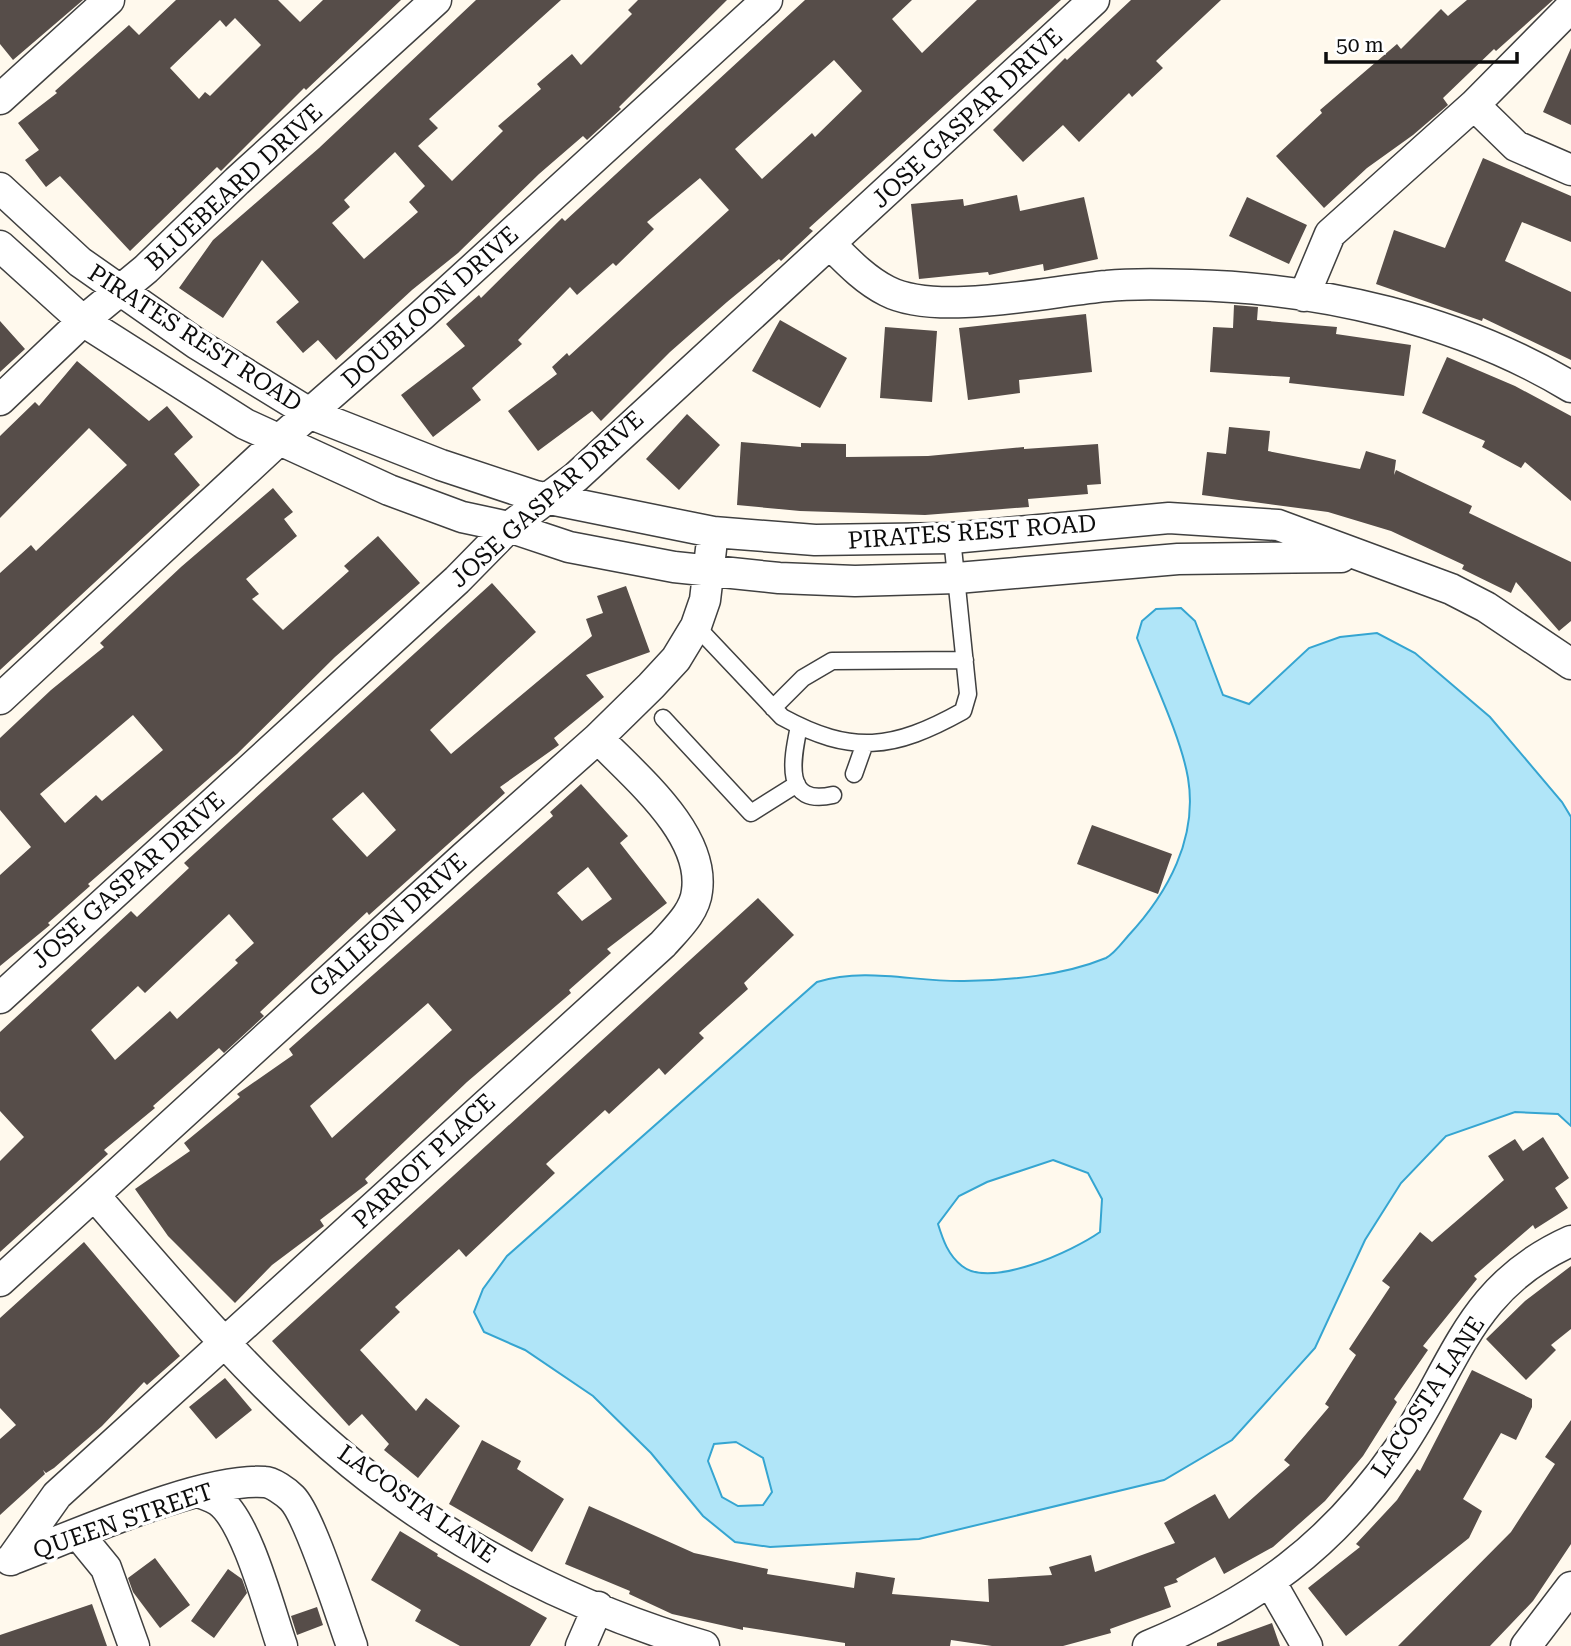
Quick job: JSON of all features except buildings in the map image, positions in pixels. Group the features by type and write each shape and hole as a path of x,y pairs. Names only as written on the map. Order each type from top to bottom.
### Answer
{"street":[{"path":"0,99 109,0"},
{"name":"BLUEBEARD DRIVE","path":"0,400 83,321 122,289 436,0"},
{"name":"DOUBLOON DRIVE","path":"0,699 279,440 311,414 767,0"},
{"name":"JOSE GASPAR DRIVE","path":"0,998 457,580 509,527 551,499 1094,0"},
{"path":"1304,296 1331,234 1474,104 1571,7"},
{"path":"1474,104 1516,146 1571,170"},
{"name":"PIRATES REST ROAD","path":"0,188 80,262 197,344 311,414 441,465 551,499 713,532 816,540 953,538 1180,518 1278,525 1359,558 1451,589 1486,607 1571,664"},
{"path":"830,244 862,274 887,291 915,301 950,303 1111,285 1194,285 1304,296 1360,306 1429,324 1490,348 1571,387"},
{"name":"PIRATES REST ROAD","path":"0,246 83,321 245,424 389,490 462,517 509,527 569,547 648,563 779,578 855,581 957,578 1184,559 1359,558"},
{"path":"1180,518 1184,559"},
{"name":"GALLEON DRIVE","path":"0,1281 325,983 598,738 676,659 696,626 705,600 713,532"},
{"name":"PARROT PLACE","path":"6,1562 57,1495 663,944 686,917 697,893 698,864 688,838 598,738"},
{"name":"LACOSTA LANE","path":"95,1196 227,1343 288,1406 353,1465 486,1554 598,1607 662,1634 704,1646"},
{"name":"LACOSTA LANE","path":"1148,1646 1202,1623 1271,1583 1304,1556 1366,1492 1399,1448 1467,1328 1497,1293 1524,1268 1571,1241"},
{"name":"QUEEN STREET","path":"6,1562 199,1492 234,1483 267,1482 293,1499 313,1540 352,1646"},
{"path":"199,1492 220,1502 232,1516 246,1542 282,1646"},
{"path":"79,1535 106,1568 134,1646"},
{"path":"1271,1583 1307,1646"},
{"path":"1526,1646 1571,1587"},
{"path":"581,1646 598,1607"}],"lane":[{"path":"696,626 773,708 799,726 816,735 843,743 901,738 939,724 963,711 968,694 953,538"},
{"path":"773,708 803,678 832,661 965,660"},
{"path":"663,718 751,813 797,784"},
{"path":"799,726 791,766 797,784 807,794 820,798 833,795"},
{"path":"854,774 865,743"}],"water":[{"path":"1181,608 1195,621 1223,695 1249,704 1309,648 1340,637 1377,633 1415,653 1490,717 1562,802 1571,817 1571,1126 1558,1114 1515,1112 1446,1136 1401,1183 1365,1240 1315,1348 1232,1440 1164,1480 919,1539 770,1547 735,1542 703,1516 651,1453 593,1396 525,1350 484,1332 474,1312 483,1289 507,1256 817,982 872,975 945,981 1018,978 1072,969 1106,958 1115,951 1156,902 1167,883 1184,843 1188,822 1190,800 1184,762 1173,726 1137,638 1142,621 1156,609","holes":["1053,1160 1088,1173 1102,1199 1100,1232 1071,1249 1032,1265 1011,1270 975,1272 957,1262 947,1247 938,1224 959,1196 987,1182","736,1442 763,1458 772,1492 763,1505 738,1506 722,1497 708,1461 714,1444"]}]}
